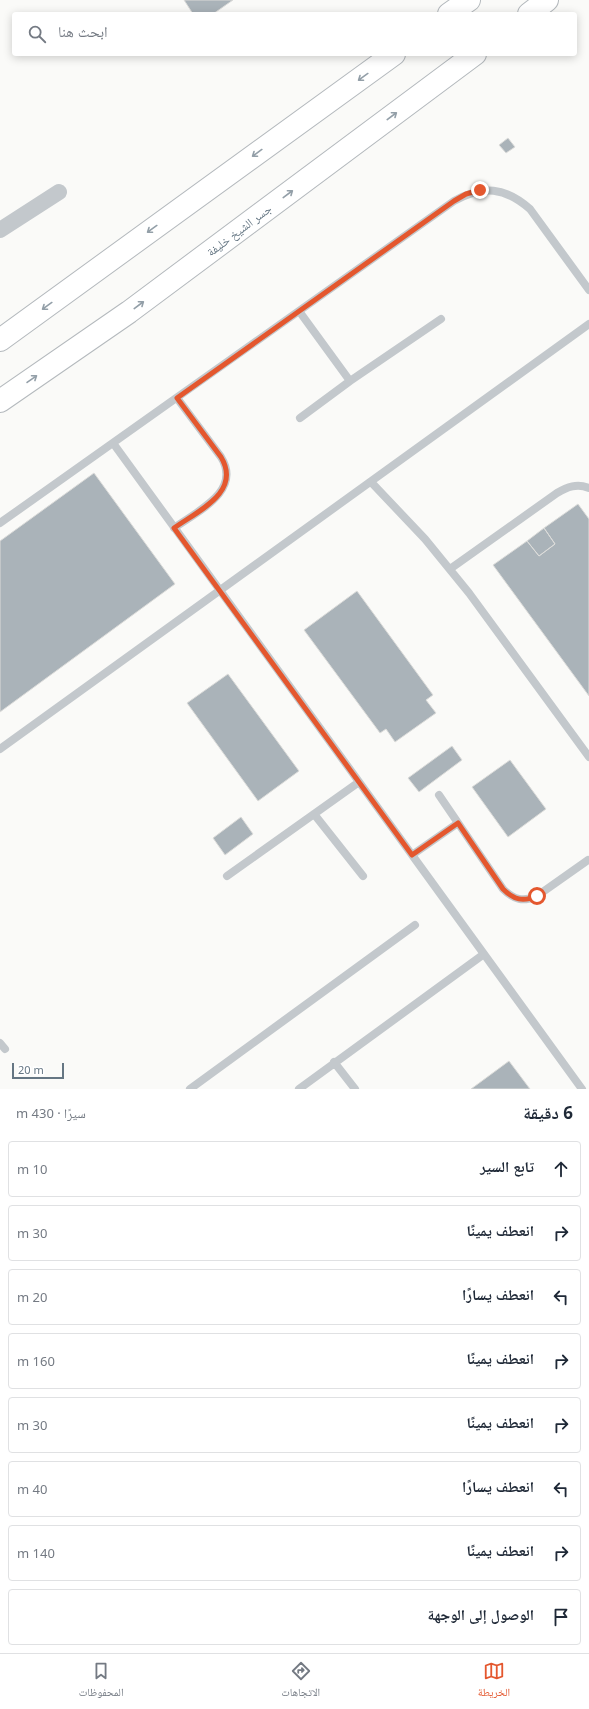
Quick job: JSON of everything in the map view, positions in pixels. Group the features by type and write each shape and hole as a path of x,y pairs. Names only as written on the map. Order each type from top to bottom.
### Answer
{"highway":[{"path":"452,12 469,0"},
{"path":"532,12 547,0"},
{"path":"0,340 391,56"},
{"name":"جسر الشيخ خليفة","path":"0,401 129,312 472,56"}],"street":[{"path":"0,230 59,192"}],"lane":[{"path":"0,523 454,201 466,194 480,190 494,190 507,193 520,199 530,208 589,290"},
{"path":"299,311 350,381"},
{"path":"300,418 350,381 441,319"},
{"path":"0,749 589,324"},
{"path":"174,528 217,497 223,490 227,473 226,464 177,398"},
{"path":"113,443 582,1089"},
{"path":"371,482 425,539 450,568 589,757"},
{"path":"450,568 566,487 576,485 589,488"},
{"path":"227,876 359,782"},
{"path":"439,796 503,889 510,896 519,900 528,900 537,896 588,860"},
{"path":"314,814 363,876"},
{"path":"412,855 458,823"},
{"path":"190,1089 415,925"},
{"path":"299,1089 484,954"},
{"path":"334,1062 355,1089"}],"building":[{"path":"184,0 233,0 216,12 192,12"},
{"path":"508,138 515,147 506,153 499,145"},
{"path":"94,473 175,584 0,712 0,541"},
{"path":"578,504 589,519 589,696 493,565 527,541 539,556 555,544 544,528"},
{"path":"544,528 555,544 539,556 527,541"},
{"path":"357,591 433,695 426,700 436,713 395,742 386,729 380,733 304,630"},
{"path":"228,674 299,771 258,801 187,703"},
{"path":"452,746 462,760 419,792 408,778"},
{"path":"510,760 546,809 508,837 472,787"},
{"path":"241,817 253,834 225,855 213,838"},
{"path":"509,1061 530,1089 471,1089"}],"route":[{"path":"480,190 466,194 454,201 177,398 226,464 227,473 223,490 217,497 174,528 412,855 458,823 503,889 510,896 519,900 528,900 537,896"}]}
